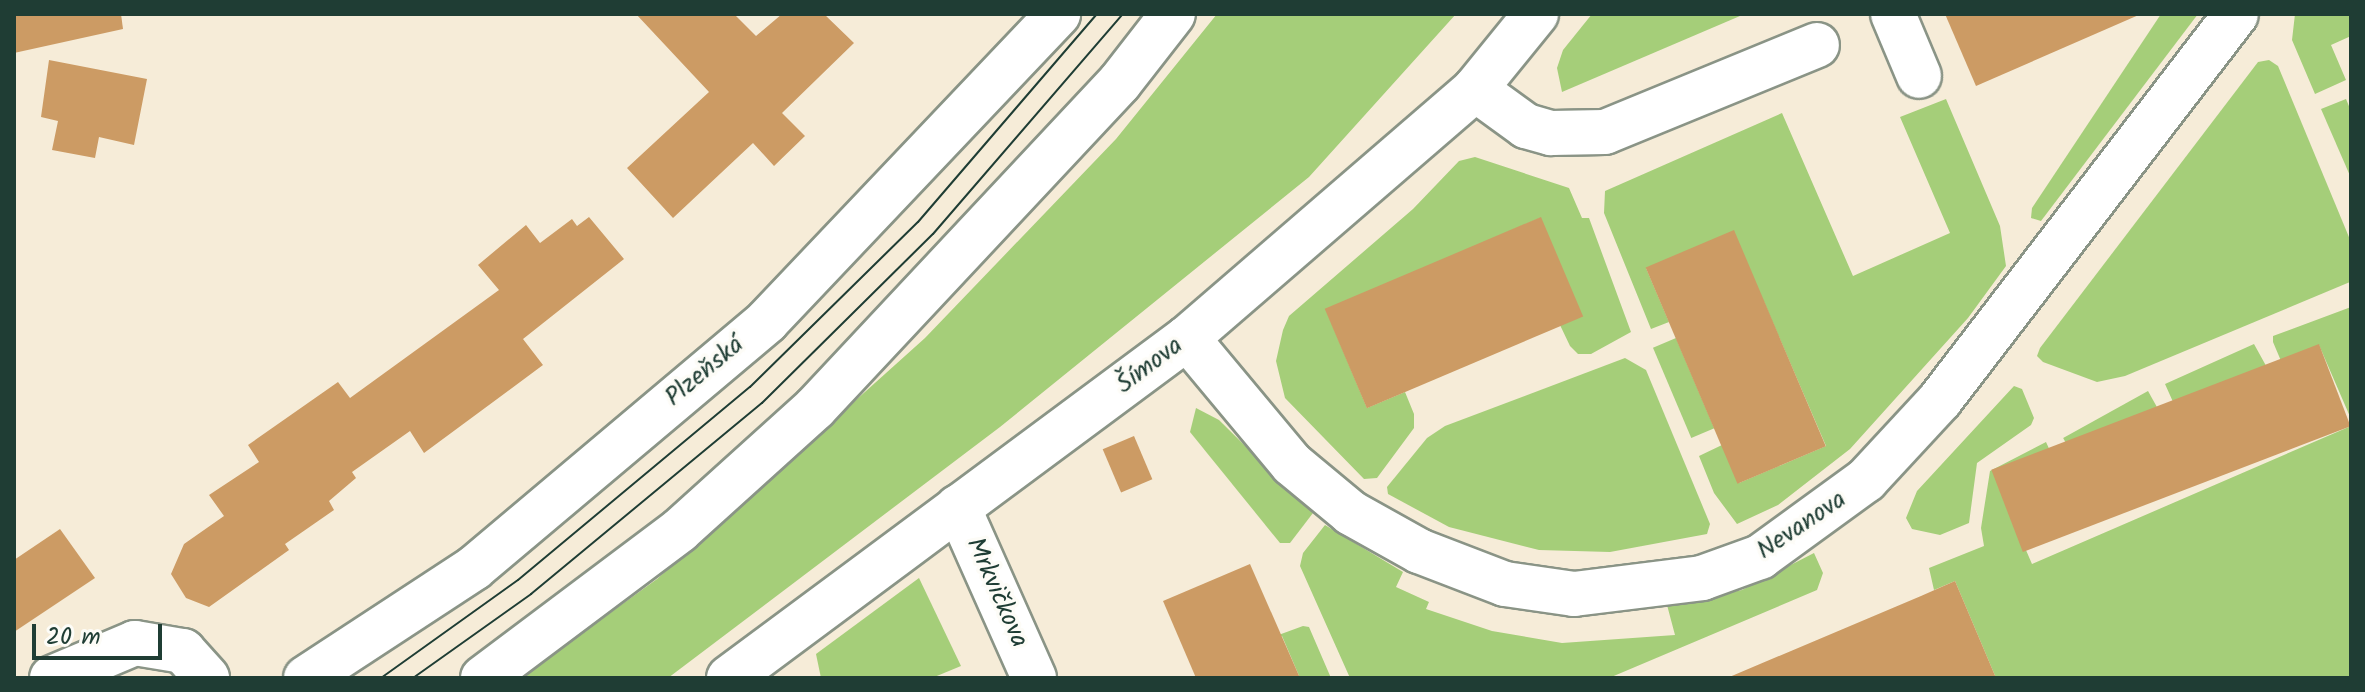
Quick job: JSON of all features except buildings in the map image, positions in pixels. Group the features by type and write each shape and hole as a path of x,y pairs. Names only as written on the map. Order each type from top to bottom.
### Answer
{"street":[{"name":"Plzeňská","path":"306,678 474,568 767,321 1058,14"},
{"path":"483,678 680,530 815,408 1120,82 1173,14"},
{"name":"Šímova","path":"729,678 1187,338 1475,89 1536,14"},
{"path":"1893,14 1919,76"},
{"name":"Nevanova","path":"1187,338 1292,464 1351,513 1419,551 1505,584 1574,594 1702,578 1760,557 1866,480 1940,400 2236,14"},
{"path":"1475,89 1526,126 1551,133 1605,132 1817,45"},
{"name":"Mrkvičkova","path":"958,507 1034,678"},
{"path":"52,678 135,643 183,651 207,678"}],"green space":[{"path":"1217,14 1456,14 1309,177 1000,427 668,678 520,678 657,579 925,338 1116,139"},
{"path":"1592,14 1740,16 1562,92 1557,68 1563,50"},
{"path":"2161,14 2198,14 2041,221 2031,218 2032,208"},
{"path":"2295,14 2351,14 2351,36 2331,45 2346,80 2315,94 2292,40"},
{"path":"2269,60 2278,66 2351,242 2350,282 2125,376 2097,382 2043,362 2037,356 2040,348 2258,62"},
{"path":"1946,99 2000,226 2006,266 1968,318 1850,449 1778,505 1737,524 1714,493 1699,456 1722,445 1739,483 1826,446 1764,302 1646,268 1669,322 1651,329 1604,213 1605,191 1782,113 1853,276 1950,233 1900,117"},
{"path":"2346,99 2351,111 2351,178 2321,109"},
{"path":"1475,157 1569,188 1582,218 1589,218 1631,332 1591,354 1578,354 1570,346 1560,325 1540,218 1326,310 1367,408 1405,392 1414,414 1414,428 1377,478 1364,479 1285,398 1276,361 1283,330 1289,316 1413,209 1459,161"},
{"path":"2351,307 2351,419 2319,345 2284,368 2273,336"},
{"path":"1676,338 1714,428 1691,438 1653,348"},
{"path":"2254,344 2270,373 2248,375 2176,406 2178,413 2165,384"},
{"path":"1625,358 1646,370 1710,524 1707,534 1610,552 1539,550 1449,527 1388,494 1387,487 1427,438 1445,426"},
{"path":"2014,386 2022,389 2034,418 2031,425 1977,463 1969,523 1940,535 1912,529 1906,518 1917,491"},
{"path":"2148,391 2164,420 2079,467 2063,438"},
{"path":"1196,408 1219,420 1313,513 1290,543 1280,543 1190,432"},
{"path":"2351,426 2351,678 1996,678 1955,581 1934,590 1929,568 1984,546 1981,528 1990,471 2046,442 2057,466 2034,467 1997,483 2032,564"},
{"path":"1325,525 1403,572 1396,587 1429,602 1426,609 1492,631 1562,643 1675,635 1667,605 1742,590 1814,553 1823,573 1817,590 1609,678 1350,678 1300,566 1303,553"},
{"path":"919,578 961,666 932,678 821,678 816,654"},
{"path":"1303,626 1309,627 1331,678 1300,678 1282,636 1273,637"}],"tram line":[{"path":"381,678 518,580 750,387 918,222 1097,14"},
{"path":"413,678 531,594 762,403 933,234 1123,14"}]}
